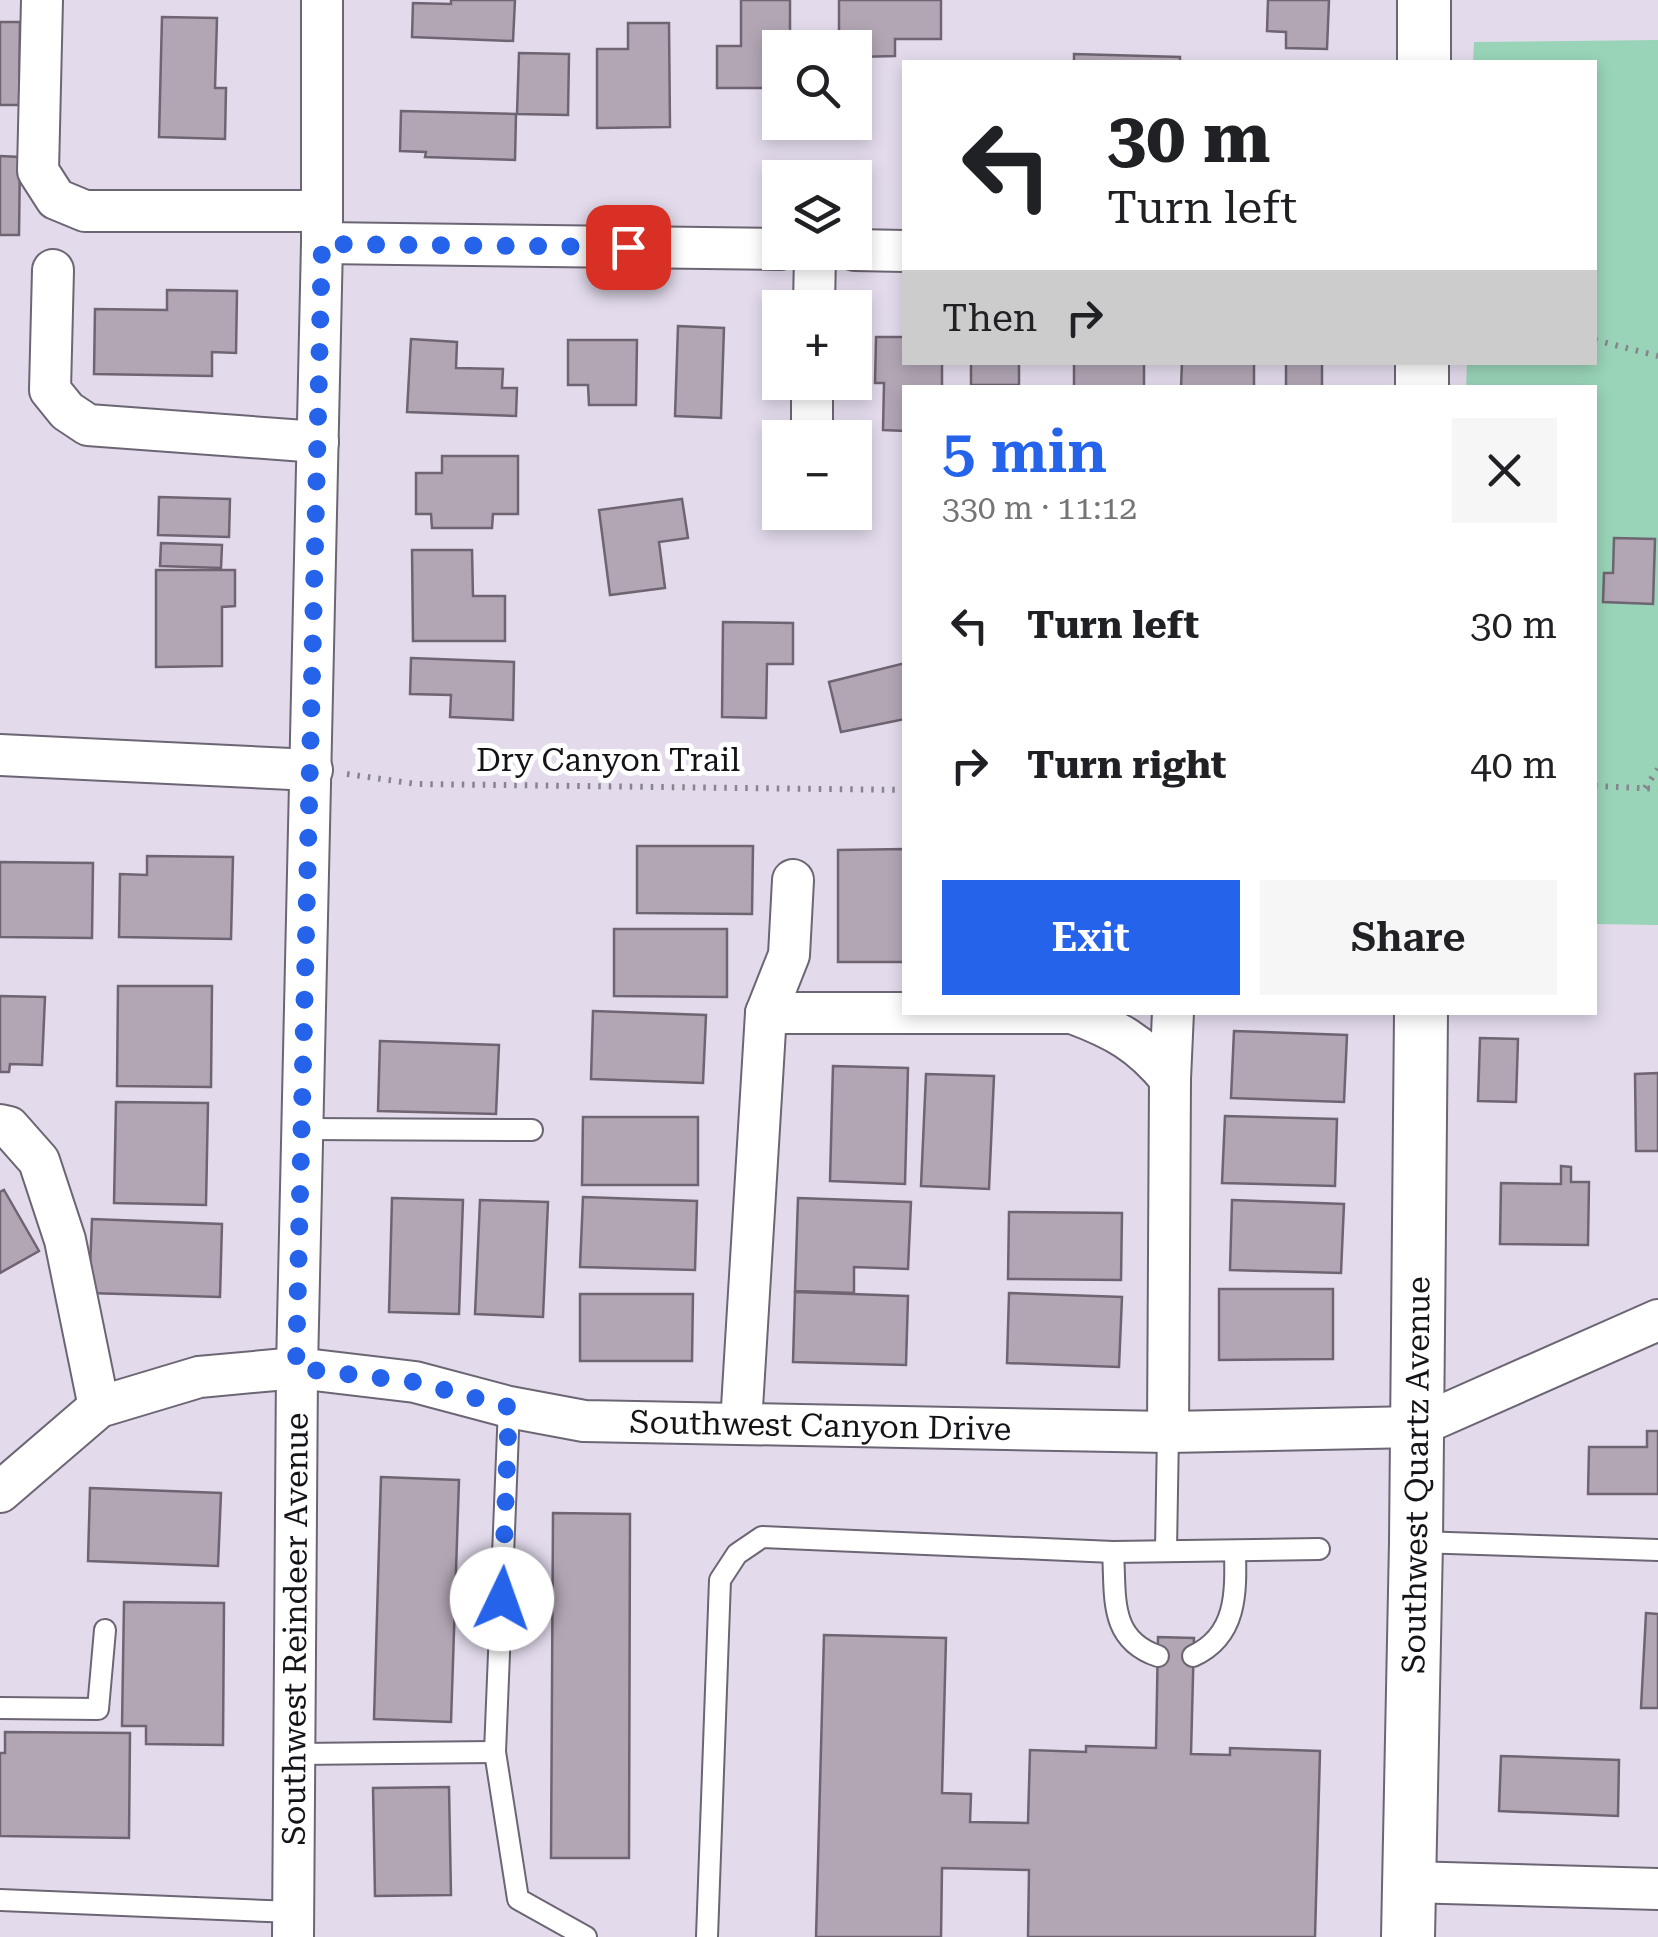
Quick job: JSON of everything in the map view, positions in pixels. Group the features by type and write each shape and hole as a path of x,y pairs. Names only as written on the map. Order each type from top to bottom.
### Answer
{"street":[{"path":"42,0 38,171 56,199 86,211 322,227 762,248"},
{"name":"Southwest Reindeer Avenue","path":"293,1924 296,1368 312,770 322,0"},
{"path":"1424,0 1424,60"},
{"path":"872,250 902,251"},
{"path":"52,270 50,390 67,411 88,425 318,442"},
{"path":"0,756 312,770"},
{"path":"741,1424 766,1013 789,955 793,880"},
{"path":"766,1013 902,1013"},
{"path":"1078,1015 1108,1026 1149,1052 1170,1079"},
{"path":"1168,1432 1173,1015"},
{"name":"Southwest Quartz Avenue","path":"1408,1937 1420,1015"},
{"path":"0,1125 10,1128 40,1161 65,1240 100,1407"},
{"name":"Southwest Canyon Drive","path":"0,1492 100,1407 199,1376 296,1368 415,1382 509,1407 584,1421 1168,1432 1416,1427 1658,1320"},
{"path":"1408,1882 1658,1889"}],"lane":[{"path":"304,1129 532,1130"},
{"path":"509,1407 496,1752 518,1899 586,1937"},
{"path":"1166,1550 1168,1432"},
{"path":"707,1937 720,1580 737,1554 762,1537 1113,1552 1319,1549"},
{"path":"1416,1542 1658,1550"},
{"path":"1193,1656 1210,1648 1223,1634 1231,1614 1236,1588 1235,1551"},
{"path":"1113,1552 1118,1618 1132,1642 1158,1656"},
{"path":"0,1708 98,1710 105,1630"},
{"path":"296,1754 496,1752"},
{"path":"0,1900 293,1924"}],"path":[{"path":"1597,341 1658,356"},
{"path":"1645,788 1658,769"},
{"name":"Dry Canyon Trail","path":"312,770 416,784 902,790"},
{"path":"1597,786 1658,789"}],"green space":[{"path":"1658,40 1658,925 1597,924 1597,385 1466,385 1467,365 1597,365 1597,60 1473,60 1474,42"}],"building":[{"path":"451,0 515,0 513,41 412,37 413,3 451,4"},
{"path":"741,0 790,0 790,30 762,30 762,88 717,88 717,46 741,46"},
{"path":"839,0 941,0 941,39 895,39 895,56 872,57 872,30 839,30"},
{"path":"1268,0 1329,0 1327,49 1286,48 1286,32 1267,31"},
{"path":"162,17 217,18 215,88 226,88 225,139 159,137"},
{"path":"0,22 20,22 19,105 0,105"},
{"path":"628,23 669,23 670,127 597,128 597,49 628,49"},
{"path":"519,53 569,54 568,115 517,114"},
{"path":"1074,54 1180,57 1180,60 1074,60"},
{"path":"401,111 516,114 515,160 425,157 426,152 400,151"},
{"path":"0,156 20,157 19,235 0,235"},
{"path":"167,290 237,291 236,353 212,352 212,376 94,374 95,309 167,310"},
{"path":"678,326 724,328 721,418 675,416"},
{"path":"876,337 902,337 902,365 942,365 942,385 902,385 902,431 883,430 884,383 875,383"},
{"path":"411,339 457,342 456,368 503,369 502,388 517,388 516,416 407,412"},
{"path":"568,340 637,340 636,405 589,405 588,385 568,385"},
{"path":"971,365 1019,365 1019,385 971,385"},
{"path":"1074,365 1144,365 1144,385 1074,385"},
{"path":"1182,365 1254,365 1254,385 1181,385"},
{"path":"1286,365 1322,365 1322,385 1286,385"},
{"path":"442,456 518,456 518,514 493,514 492,528 432,528 431,514 416,514 416,473 442,473"},
{"path":"159,497 230,499 229,537 158,535"},
{"path":"682,499 688,538 659,542 665,588 610,595 599,510"},
{"path":"1614,538 1655,539 1653,604 1603,602 1604,573 1613,573"},
{"path":"161,543 222,545 221,568 160,566"},
{"path":"412,550 472,550 473,596 505,596 505,641 413,641"},
{"path":"156,570 235,570 235,606 222,607 222,666 156,667"},
{"path":"723,622 793,623 793,664 767,664 766,718 722,717"},
{"path":"411,658 514,662 513,720 450,717 451,695 410,694"},
{"path":"902,664 902,720 841,732 829,682"},
{"path":"637,846 753,846 752,914 637,913"},
{"path":"902,849 902,962 838,962 838,850"},
{"path":"147,856 233,857 231,939 119,937 120,874 147,875"},
{"path":"0,862 93,863 92,938 0,937"},
{"path":"614,929 727,929 727,997 614,996"},
{"path":"118,986 212,986 211,1087 117,1086"},
{"path":"0,996 45,997 42,1065 10,1064 9,1072 0,1072"},
{"path":"593,1011 706,1015 703,1083 591,1079"},
{"path":"1234,1031 1347,1035 1344,1102 1231,1098"},
{"path":"1480,1038 1518,1039 1516,1102 1478,1101"},
{"path":"380,1041 499,1045 496,1114 378,1111"},
{"path":"833,1066 908,1068 905,1184 830,1181"},
{"path":"1658,1073 1658,1151 1636,1151 1635,1074"},
{"path":"926,1074 994,1076 989,1189 921,1186"},
{"path":"116,1102 208,1103 206,1205 114,1203"},
{"path":"1225,1116 1337,1119 1335,1186 1222,1183"},
{"path":"583,1117 698,1117 698,1185 582,1185"},
{"path":"1561,1166 1571,1167 1571,1182 1589,1182 1588,1245 1500,1244 1501,1183 1561,1184"},
{"path":"4,1190 39,1251 0,1273 0,1192"},
{"path":"583,1197 697,1201 695,1270 580,1267"},
{"path":"392,1198 463,1200 459,1314 389,1312"},
{"path":"798,1198 911,1202 908,1269 854,1267 854,1293 795,1291"},
{"path":"480,1200 548,1202 543,1317 475,1314"},
{"path":"1232,1200 1344,1204 1341,1273 1230,1270"},
{"path":"1009,1212 1122,1213 1121,1280 1008,1279"},
{"path":"92,1219 222,1224 220,1297 89,1293"},
{"path":"1219,1289 1333,1289 1333,1359 1219,1360"},
{"path":"795,1292 908,1296 906,1365 793,1362"},
{"path":"1009,1293 1122,1297 1119,1367 1007,1363"},
{"path":"580,1294 693,1294 692,1361 580,1361"},
{"path":"1647,1431 1658,1431 1658,1494 1588,1494 1589,1447 1647,1447"},
{"path":"381,1477 459,1480 451,1722 374,1719"},
{"path":"90,1488 221,1493 218,1566 88,1561"},
{"path":"553,1513 630,1514 629,1858 551,1858"},
{"path":"124,1602 224,1603 223,1745 146,1744 146,1726 122,1726"},
{"path":"1646,1613 1658,1614 1658,1708 1641,1708"},
{"path":"824,1635 946,1638 942,1793 971,1794 970,1822 1028,1823 1030,1750 1086,1752 1086,1746 1156,1748 1158,1637 1194,1638 1191,1754 1230,1755 1230,1748 1320,1751 1315,1937 1028,1937 1029,1870 942,1868 941,1937 816,1937"},
{"path":"5,1732 130,1733 129,1838 0,1836 0,1753 5,1753"},
{"path":"1501,1756 1619,1760 1618,1816 1499,1811"},
{"path":"449,1787 451,1895 375,1896 373,1788"}],"route":[{"path":"502,1599 509,1407 415,1382 296,1368 322,244 628,247"}]}
